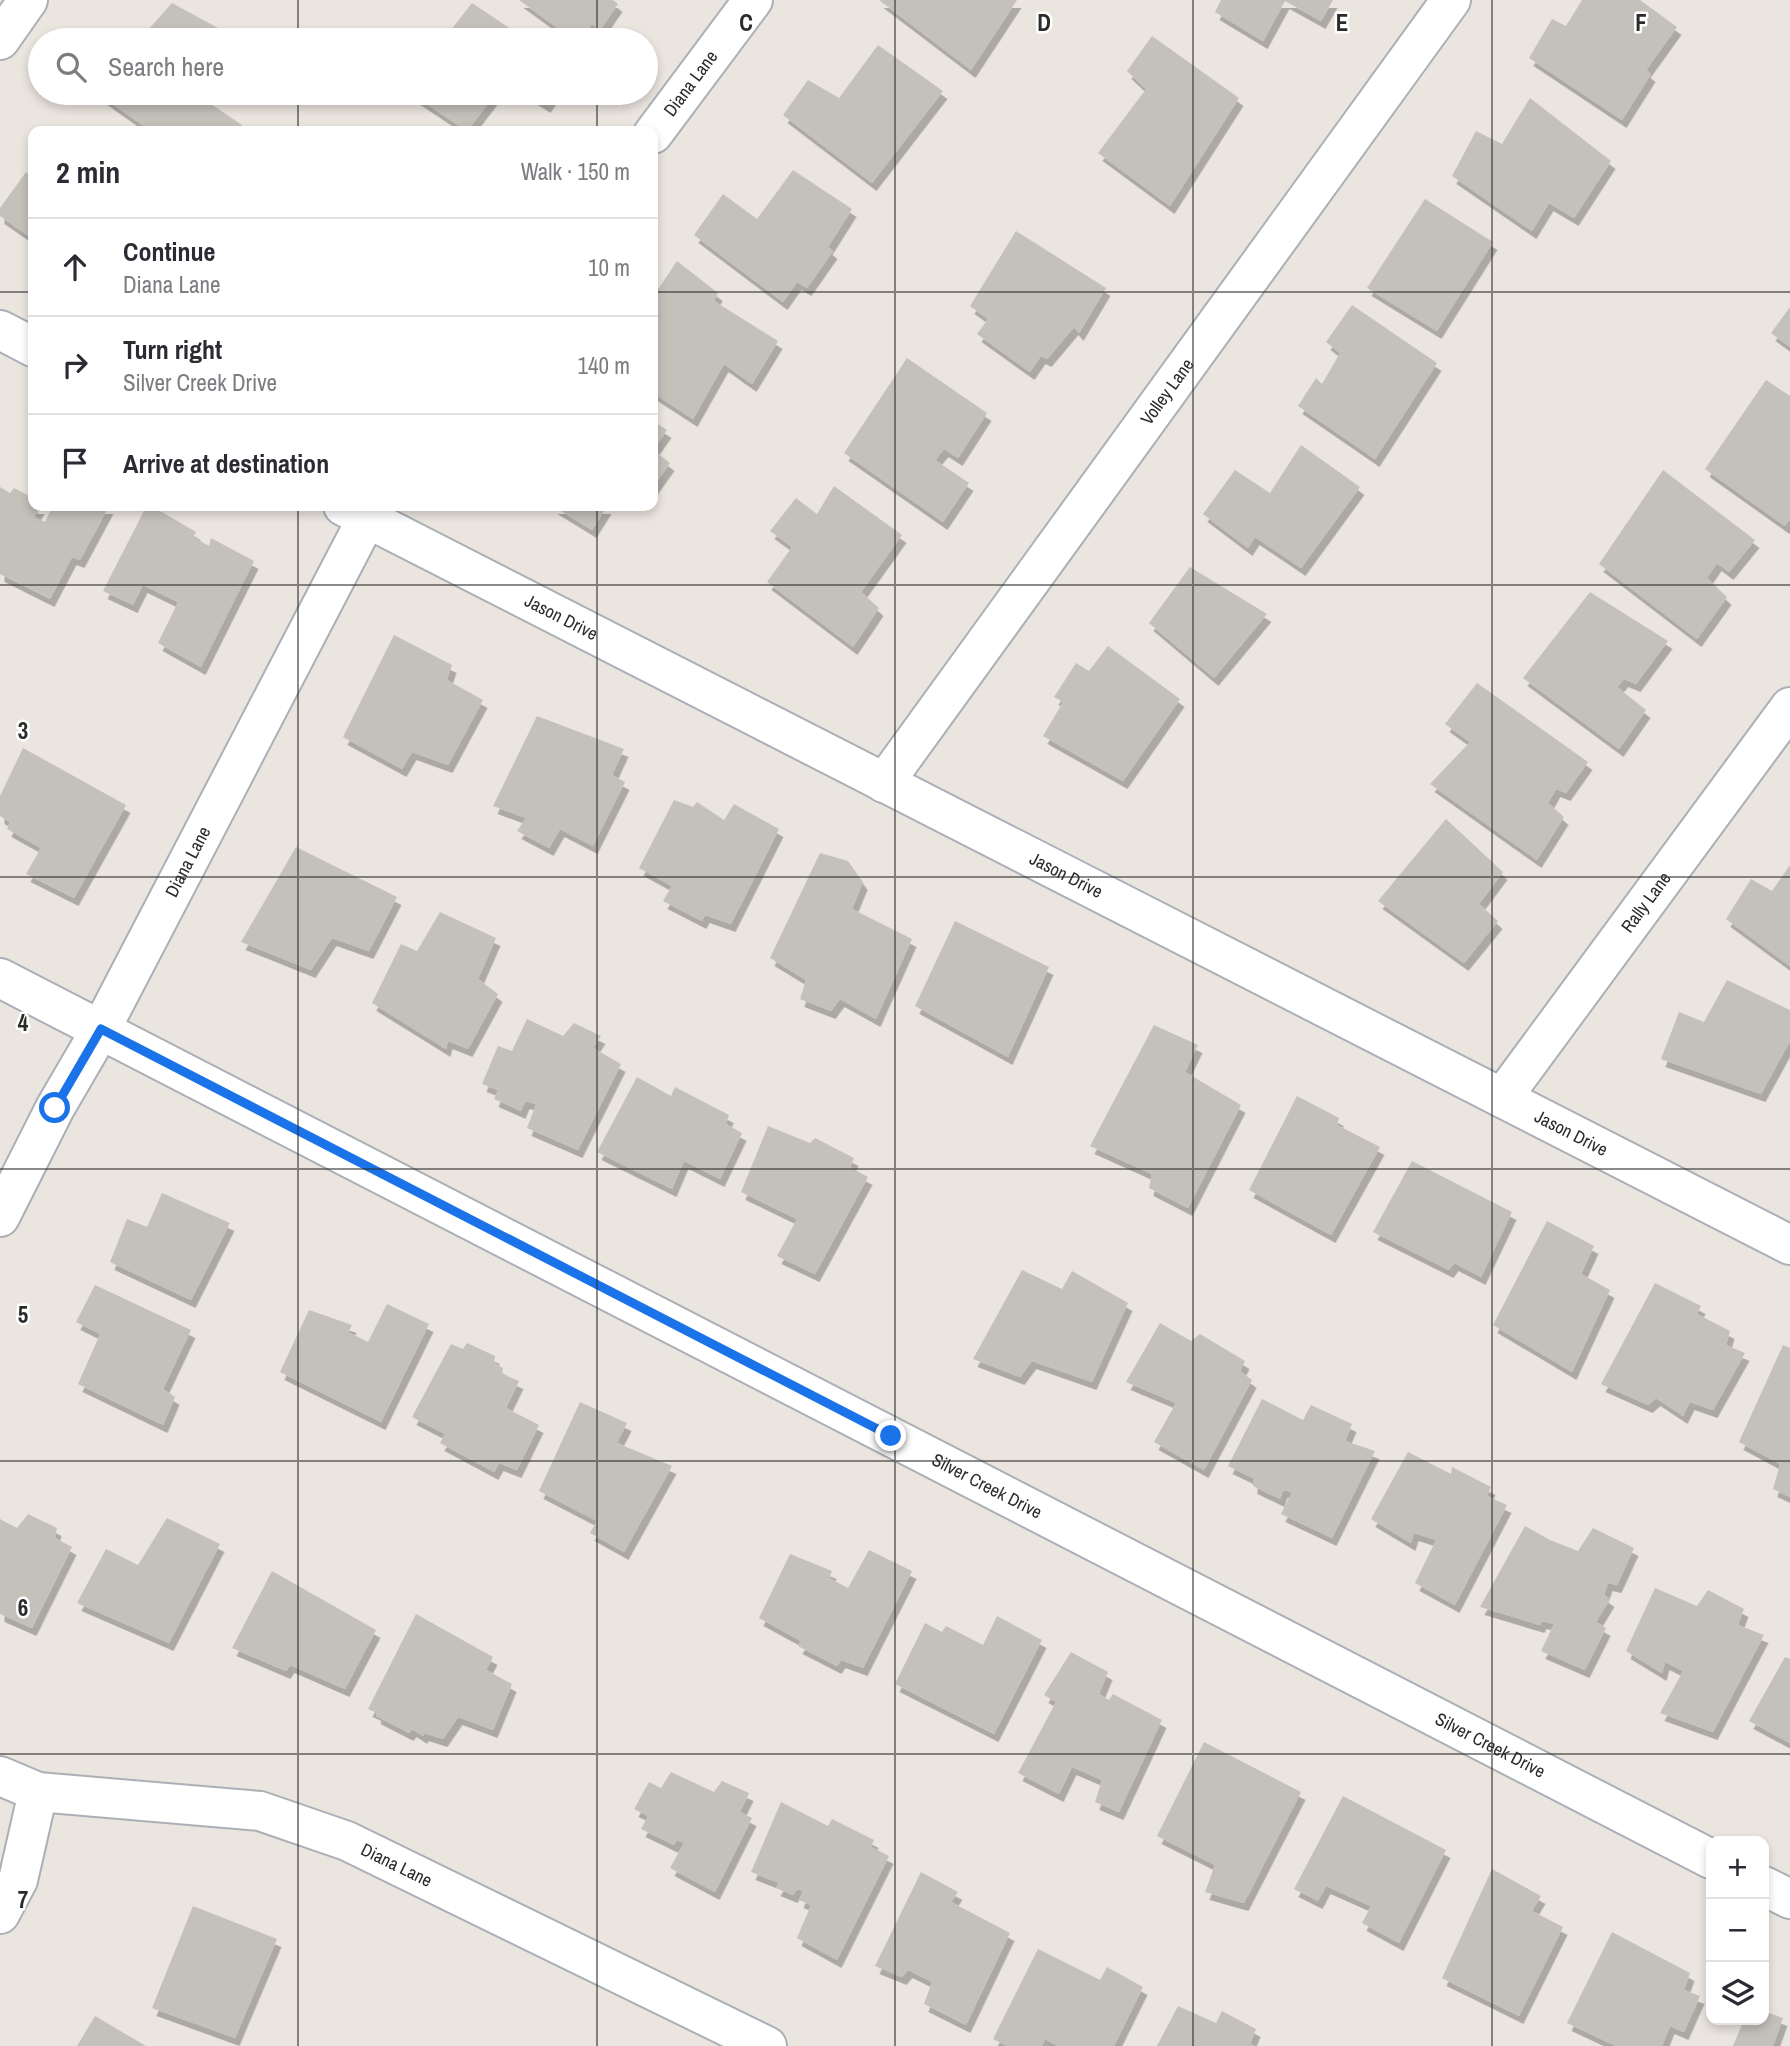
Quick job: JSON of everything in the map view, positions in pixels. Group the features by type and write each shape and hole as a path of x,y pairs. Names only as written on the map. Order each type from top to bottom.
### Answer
{"street":[{"path":"0,40 28,0"},
{"name":"Diana Lane","path":"658,127 752,0"},
{"name":"Volley Lane","path":"884,783 1451,0"},
{"path":"0,330 28,344"},
{"name":"Diana Lane","path":"0,1217 55,1108 101,1029 361,511"},
{"name":"Jason Drive","path":"364,511 884,783 1790,1245"},
{"name":"Rally Lane","path":"1502,1098 1790,707"},
{"name":"Silver Creek Drive","path":"0,978 1706,1856"},
{"name":"Diana Lane","path":"0,1776 38,1792 260,1811 347,1841 767,2046"},
{"path":"0,1914 18,1880 38,1792"},
{"path":"1769,1888 1790,1899"}],"building":[{"path":"519,0 613,0 618,4 601,28 592,24 589,28 558,28"},
{"path":"879,0 1017,0 971,70"},
{"path":"1221,0 1333,0 1321,21 1285,1 1263,41 1215,12"},
{"path":"1582,0 1640,0 1677,27 1646,70 1651,74 1622,120 1529,58 1552,19 1566,26"},
{"path":"172,3 218,28 150,28"},
{"path":"472,3 509,28 452,28"},
{"path":"1152,36 1239,98 1170,206 1098,153 1146,89 1127,71"},
{"path":"878,45 943,91 872,183 783,115 808,80 839,98"},
{"path":"1530,98 1611,161 1574,218 1549,203 1532,231 1452,176 1476,131 1502,144"},
{"path":"114,105 212,105 242,125 241,126 144,126"},
{"path":"428,105 487,105 471,126 460,126"},
{"path":"793,170 852,209 828,247 833,251 807,288 797,282 783,302 694,235 723,194 757,219"},
{"path":"26,172 28,173 28,236 0,216 0,208"},
{"path":"1425,199 1493,242 1437,331 1367,288"},
{"path":"1016,231 1106,288 1079,333 1074,327 1047,359 1041,356 1030,372 977,334 988,319 970,306"},
{"path":"677,261 718,293 714,301 778,341 752,384 724,364 693,419 658,396 658,290"},
{"path":"1352,305 1437,363 1375,459 1298,406 1316,378 1322,384 1340,353 1326,342"},
{"path":"1790,307 1790,347 1771,333"},
{"path":"907,358 987,413 958,458 944,449 935,460 969,483 943,522 844,453"},
{"path":"1766,380 1790,396 1790,519 1785,526 1705,469"},
{"path":"658,424 667,430 658,443"},
{"path":"1301,445 1360,487 1301,568 1255,537 1248,548 1203,514 1235,470 1270,493"},
{"path":"658,454 670,463 658,480"},
{"path":"1663,470 1755,540 1729,572 1717,563 1707,578 1727,597 1697,639 1599,564"},
{"path":"834,486 902,535 861,592 879,608 853,647 767,582 792,547 770,531 796,498 817,514"},
{"path":"0,487 10,493 14,488 28,495 28,511 37,511 34,517 45,522 50,511 106,511 80,560 72,557 50,599 0,574"},
{"path":"144,511 162,512 196,532 193,537 209,546 211,538 254,561 201,667 158,643 178,602 143,585 133,605 103,591"},
{"path":"561,511 604,511 592,530"},
{"path":"1190,567 1267,614 1214,678 1149,623"},
{"path":"1590,592 1668,641 1636,684 1624,679 1617,687 1646,710 1619,749 1523,678"},
{"path":"394,635 452,665 447,680 483,700 448,765 412,752 402,769 343,737"},
{"path":"1108,646 1180,699 1123,781 1043,736 1063,702 1054,697 1076,663 1089,671"},
{"path":"1477,683 1588,762 1566,793 1556,789 1548,803 1564,817 1537,860 1430,784 1470,742 1445,724"},
{"path":"537,716 624,749 612,775 625,782 593,846 560,829 549,848 517,831 526,818 493,806"},
{"path":"23,748 126,805 74,898 26,874 41,848 7,829 10,822 0,816 0,796"},
{"path":"674,800 693,807 697,802 724,820 734,804 779,829 731,924 705,915 702,921 663,901 672,886 639,868"},
{"path":"1446,819 1503,872 1479,904 1498,921 1464,963 1378,901"},
{"path":"296,847 397,897 369,951 332,938 311,970 241,942"},
{"path":"820,853 848,861 863,882 852,909 912,939 876,1019 840,999 831,1011 800,999 806,980 770,958"},
{"path":"1790,865 1790,966 1726,919 1751,879 1772,891"},
{"path":"440,912 496,938 478,979 498,994 468,1049 448,1041 446,1049 372,1003 401,944 417,951"},
{"path":"955,921 1049,967 1008,1057 915,1006"},
{"path":"1727,980 1790,1010 1790,1041 1761,1094 1661,1059 1679,1012 1704,1022"},
{"path":"527,1019 563,1036 574,1023 601,1036 593,1048 621,1064 578,1150 527,1128 536,1104 525,1101 521,1111 494,1099 498,1090 482,1084 498,1046 512,1051"},
{"path":"1154,1025 1198,1045 1185,1072 1241,1105 1188,1208 1149,1188 1152,1174 1090,1146"},
{"path":"637,1077 671,1096 675,1087 729,1115 726,1124 742,1133 720,1179 684,1161 672,1189 597,1152"},
{"path":"1297,1096 1339,1118 1337,1125 1380,1147 1331,1235 1249,1190"},
{"path":"768,1126 810,1143 815,1138 854,1158 850,1167 868,1177 815,1274 777,1256 797,1219 741,1192"},
{"path":"1412,1161 1512,1212 1481,1277 1454,1263 1449,1270 1373,1232"},
{"path":"162,1193 230,1223 191,1300 110,1262 127,1219 147,1227"},
{"path":"1547,1221 1594,1246 1581,1274 1610,1290 1572,1372 1493,1325"},
{"path":"1022,1270 1062,1289 1072,1271 1128,1303 1092,1382 1032,1361 1020,1377 973,1359"},
{"path":"1655,1283 1701,1306 1697,1314 1730,1331 1726,1345 1745,1353 1713,1410 1690,1402 1683,1416 1656,1398 1648,1405 1601,1384"},
{"path":"95,1285 191,1330 163,1389 175,1397 163,1425 78,1384 100,1334 76,1322"},
{"path":"387,1304 429,1324 381,1422 280,1372 309,1310 352,1325 348,1332 368,1342"},
{"path":"1160,1323 1191,1341 1200,1334 1245,1361 1240,1371 1252,1380 1204,1470 1154,1442 1176,1403 1126,1382"},
{"path":"467,1343 495,1356 494,1363 503,1368 502,1374 519,1381 506,1408 539,1425 517,1470 499,1463 494,1472 440,1443 445,1434 412,1417 451,1344 463,1349"},
{"path":"1783,1345 1790,1348 1790,1497 1773,1489 1780,1464 1739,1442"},
{"path":"1262,1399 1303,1420 1311,1405 1352,1424 1345,1441 1375,1451 1332,1538 1281,1514 1292,1492 1283,1490 1280,1499 1253,1486 1253,1478 1228,1466"},
{"path":"580,1402 627,1423 617,1443 672,1466 624,1552 590,1533 597,1521 539,1491"},
{"path":"1408,1452 1451,1474 1452,1467 1491,1487 1487,1496 1507,1505 1455,1605 1415,1583 1436,1540 1414,1533 1411,1543 1371,1519"},
{"path":"28,1514 57,1528 55,1538 72,1547 32,1628 0,1614 0,1519 17,1528"},
{"path":"167,1518 220,1544 169,1643 77,1603 106,1549 138,1565"},
{"path":"1525,1526 1578,1551 1593,1528 1634,1548 1617,1585 1608,1583 1604,1595 1610,1599 1596,1622 1606,1628 1585,1670 1541,1651 1554,1624 1542,1621 1540,1625 1480,1607"},
{"path":"869,1550 912,1571 863,1668 841,1660 837,1666 798,1646 801,1641 759,1618 790,1554 832,1571 829,1578 848,1588"},
{"path":"272,1571 376,1630 345,1689 290,1665 286,1671 232,1648"},
{"path":"1655,1588 1697,1606 1708,1590 1744,1609 1738,1625 1764,1635 1713,1732 1660,1713 1683,1671 1665,1662 1662,1673 1626,1651"},
{"path":"416,1614 493,1657 486,1670 512,1684 493,1730 458,1717 443,1739 424,1733 423,1736 412,1729 409,1733 368,1709"},
{"path":"997,1616 1042,1640 994,1734 895,1684 925,1623 942,1632 946,1626 983,1645"},
{"path":"1071,1652 1108,1672 1099,1694 1109,1700 1113,1694 1162,1720 1119,1812 1095,1802 1102,1780 1072,1767 1059,1794 1018,1773 1056,1702 1044,1695"},
{"path":"1785,1657 1790,1659 1790,1743 1749,1721"},
{"path":"1204,1742 1301,1792 1244,1903 1205,1892 1215,1865 1157,1836"},
{"path":"671,1772 714,1792 722,1781 749,1793 740,1812 752,1818 715,1892 670,1868 684,1843 677,1840 674,1845 641,1829 648,1816 634,1809 649,1782 661,1788"},
{"path":"1343,1796 1446,1850 1399,1943 1362,1923 1371,1906 1326,1886 1318,1901 1294,1889"},
{"path":"781,1802 828,1826 832,1819 874,1840 871,1847 889,1856 837,1960 797,1938 811,1905 799,1900 803,1891 797,1889 793,1895 776,1888 779,1883 751,1872"},
{"path":"1492,1869 1541,1896 1532,1911 1563,1927 1519,2016 1442,1978"},
{"path":"921,1872 958,1892 951,1902 1010,1933 966,2025 924,2004 932,1982 908,1970 902,1977 875,1966"},
{"path":"193,1906 277,1939 235,2038 152,2008"},
{"path":"1612,1932 1690,1973 1684,1990 1700,1996 1684,2032 1670,2026 1662,2046 1616,2046 1567,2023"},
{"path":"1038,1949 1100,1980 1107,1967 1143,1987 1114,2046 1058,2046 1045,2039 1042,2046 1007,2046 993,2039"},
{"path":"1178,2006 1216,2023 1222,2011 1256,2029 1250,2044 1255,2046 1157,2046"},
{"path":"1769,2013 1783,2018 1773,2046 1733,2046 1742,2025 1769,2025"},
{"path":"95,2016 146,2046 77,2046"}],"route":[{"path":"55,1108 101,1029 891,1436"}]}
